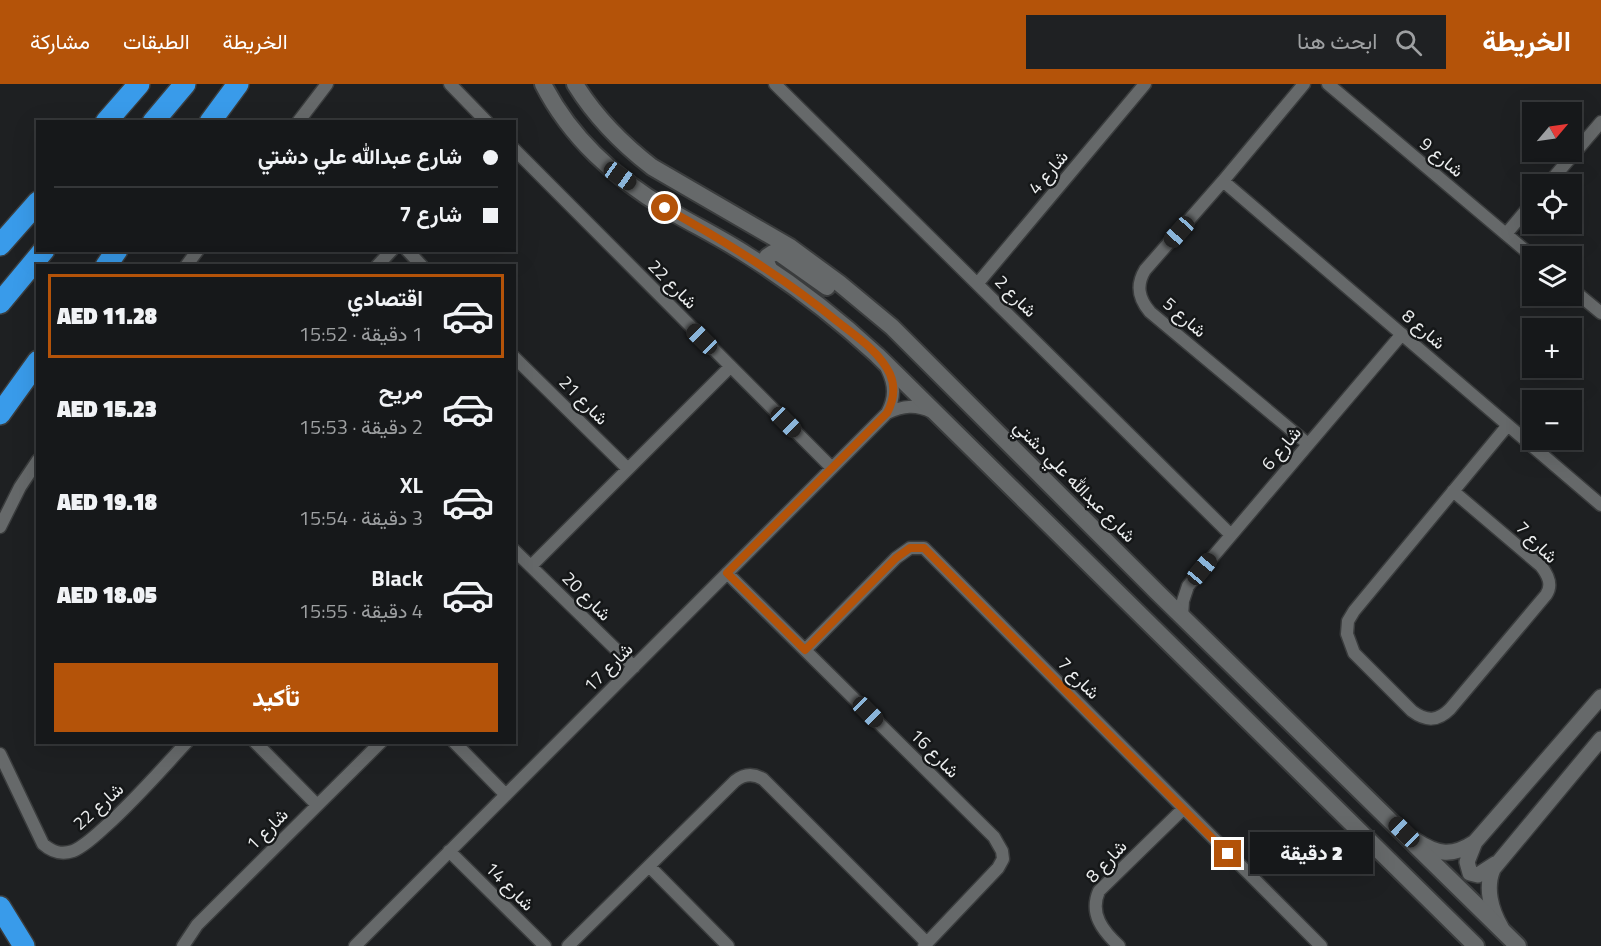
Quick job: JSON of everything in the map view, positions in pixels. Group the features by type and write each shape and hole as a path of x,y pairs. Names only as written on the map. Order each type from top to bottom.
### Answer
{"highway":[{"path":"108,120 139,84"},
{"path":"155,120 184,84"},
{"path":"211,120 238,84"},
{"path":"0,245 36,203"},
{"path":"0,303 42,252"},
{"path":"0,414 36,364"},
{"path":"0,908 24,946"}],"main road":[{"path":"543,84 580,138 620,176 665,208 725,241 770,270 812,300 878,355 1476,946"},
{"name":"شارع عبدالله علي دشتي","path":"575,84 598,118 652,167 790,247 873,310 1512,940"},
{"path":"770,270 766,262 767,257 772,253 778,253 848,302 873,310"}],"street":[{"path":"300,120 327,84"},
{"path":"450,84 485,120"},
{"name":"شارع 2","path":"775,84 1231,535"},
{"name":"شارع 4","path":"978,284 1145,84"},
{"name":"شارع 5","path":"1304,84 1145,270 1140,281 1140,297 1150,312 1308,444"},
{"name":"شارع 9","path":"1328,84 1522,248"},
{"path":"1557,174 1601,122"},
{"name":"شارع 22","path":"516,151 832,468"},
{"name":"شارع 8","path":"1223,181 1601,505"},
{"path":"1506,234 1522,215"},
{"path":"379,264 390,252"},
{"path":"409,252 420,264"},
{"path":"1582,298 1601,314"},
{"name":"شارع 6","path":"1182,616 1183,601 1188,586 1402,334"},
{"path":"878,355 894,387 892,403 887,413"},
{"name":"شارع 21","path":"516,359 628,469"},
{"path":"531,566 730,367"},
{"path":"887,413 902,407 914,406 927,409 944,419"},
{"name":"شارع 17","path":"355,946 887,413"},
{"name":"شارع 7","path":"1453,491 1541,566 1548,577 1550,588 1450,709 1441,717 1432,720 1423,718 1413,711 1358,658 1348,641 1346,627 1354,611 1453,491 1508,425"},
{"path":"0,527 20,487 36,463"},
{"name":"شارع 7","path":"805,650 896,558 910,548 924,548 1321,946"},
{"name":"شارع 20","path":"516,552 634,667"},
{"name":"شارع 16","path":"568,946 735,781 746,775 763,779 926,944 998,868 1003,859 1002,851 994,837 727,573"},
{"path":"1157,592 1173,592 1188,586"},
{"path":"1498,861 1482,873 1474,875 1470,873 1467,862 1475,842 1601,697"},
{"path":"1512,940 1497,919 1489,893 1491,873 1498,861 1601,739"},
{"name":"شارع 22","path":"0,754 43,844 54,852 65,853 88,841 113,819 185,744"},
{"path":"257,744 317,805"},
{"name":"شارع 1","path":"183,946 197,925 379,744"},
{"path":"456,744 506,795"},
{"name":"شارع 8","path":"1119,946 1105,932 1098,920 1095,901 1099,891 1183,809"},
{"path":"1404,832 1437,852 1458,850 1475,842"},
{"name":"شارع 14","path":"449,851 545,946"},
{"path":"649,866 728,946"}],"route":[{"path":"665,208 749,256 812,300 878,355 894,387 892,403 887,413 727,573 805,650 896,558 910,548 924,548 1228,854"}]}
